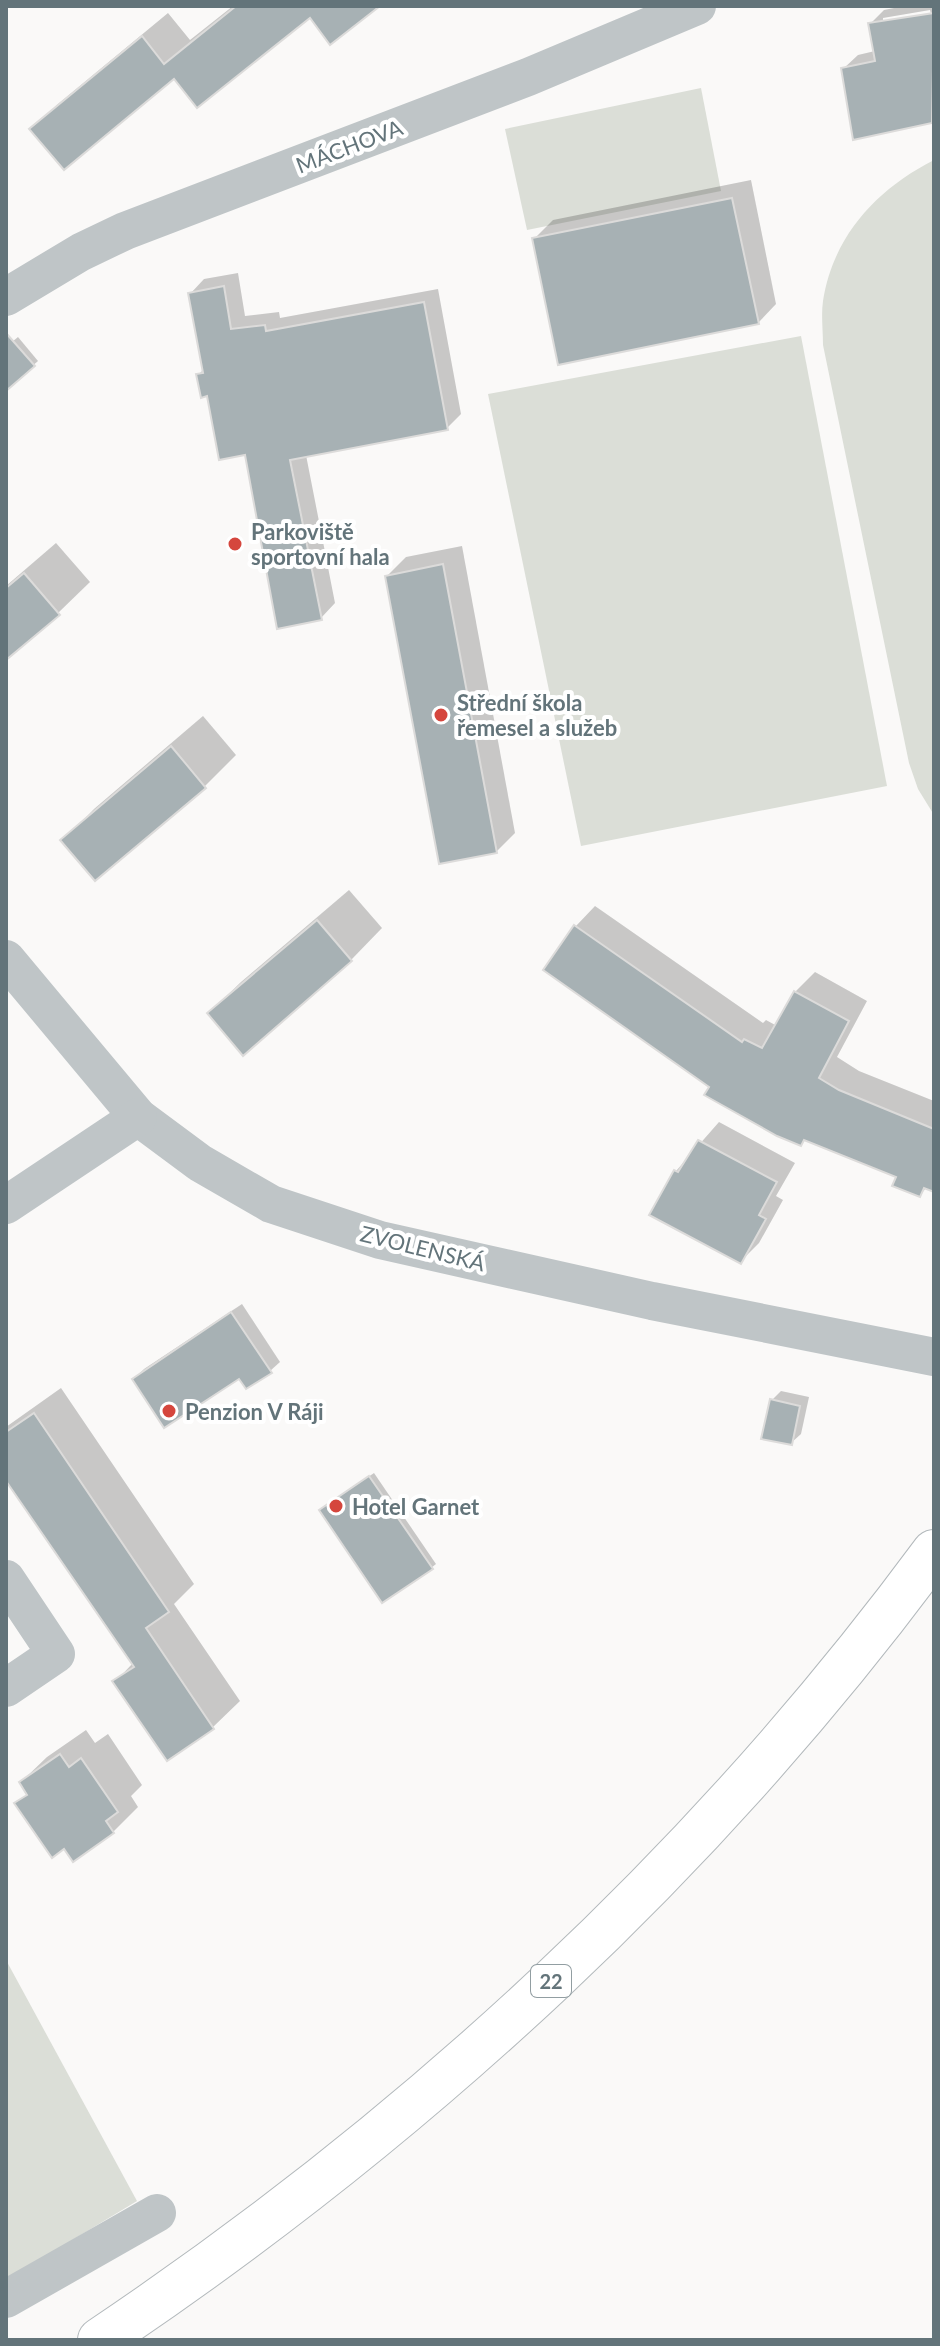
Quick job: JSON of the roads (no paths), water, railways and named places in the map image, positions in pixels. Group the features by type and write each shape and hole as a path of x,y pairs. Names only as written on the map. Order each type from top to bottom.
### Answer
{"main road":[{"name":"22","path":"100,2340 249,2235 345,2161 529,2002 649,1885 784,1741 934,1552"}],"street":[{"name":"MÁCHOVA","path":"6,297 81,252 125,231 528,77 697,6"},
{"name":"ZVOLENSKÁ","path":"6,959 138,1117 200,1163 271,1204 380,1240 652,1301 934,1357"},
{"path":"6,1205 138,1117"},
{"path":"6,1579 56,1654 6,1688"},
{"path":"6,2299 157,2213"}],"place":[{"name":"Parkoviště sportovní hala","path":"235,544"},
{"name":"Střední škola řemesel a služeb","path":"441,715"},
{"name":"Penzion V Ráji","path":"169,1411"},
{"name":"Hotel Garnet","path":"336,1506"}]}
